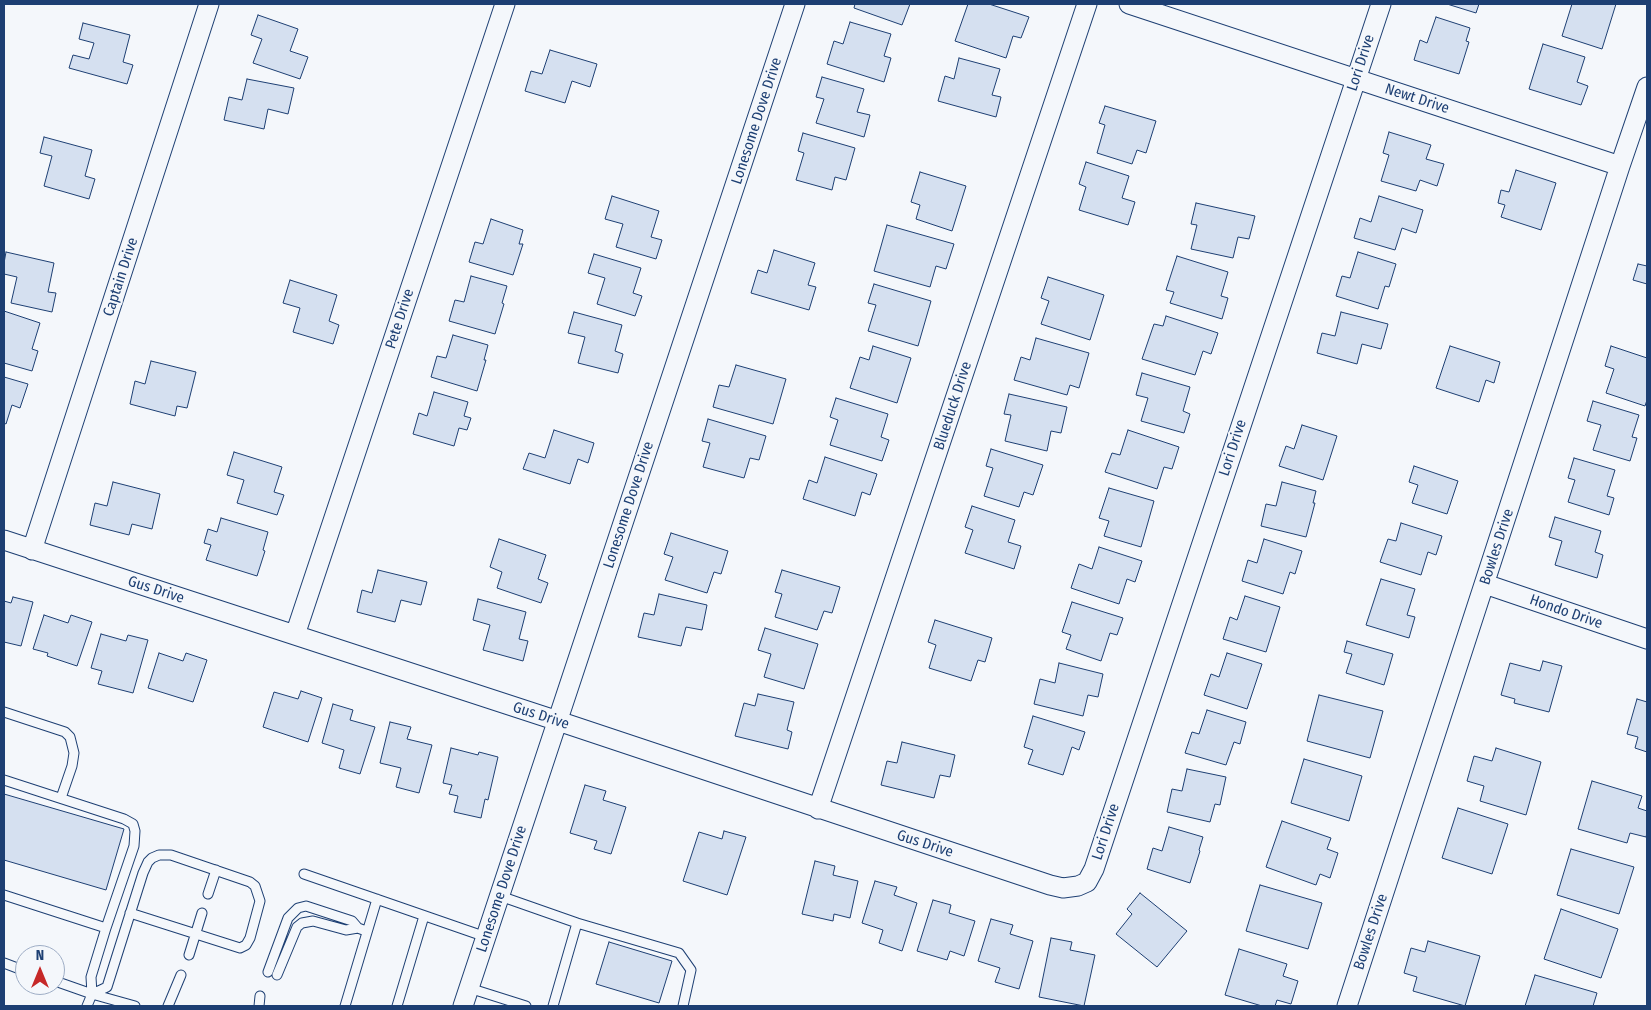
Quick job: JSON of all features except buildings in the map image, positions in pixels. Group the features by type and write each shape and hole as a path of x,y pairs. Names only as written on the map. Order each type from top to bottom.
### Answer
{"street":[{"name":"Captain Drive","path":"32,550 209,4"},
{"name":"Pete Drive","path":"295,635 505,4"},
{"name":"Lonesome Dove Drive","path":"466,997 795,4"},
{"name":"Blueduck Drive","path":"818,809 1087,4"},
{"name":"Newt Drive","path":"1129,4 1620,166"},
{"name":"Lori Drive","path":"1078,886 1087,882 1094,869 1381,4"},
{"name":"Bowles Drive","path":"1347,1006 1647,87"},
{"name":"Gus Drive","path":"4,540 558,721 1050,885 1063,888 1078,886"},
{"name":"Hondo Drive","path":"1484,584 1647,639"}],"lane":[{"path":"4,712 64,732 70,737 74,752 72,766 61,798"},
{"path":"4,780 124,819 133,824 135,831 134,846 91,977 92,994 87,1006"},
{"path":"92,994 107,987 130,913 143,873 152,858 158,855 171,855 250,882 255,886 260,901 250,938 246,945 240,948 130,913"},
{"path":"208,894 216,870"},
{"path":"304,874 486,937"},
{"path":"4,895 106,928"},
{"path":"500,896 577,923 679,953 691,970 683,1006"},
{"path":"345,1006 362,930 377,900"},
{"path":"306,906 352,921 362,930 346,930 313,921 302,923 273,974 288,918 298,908 306,906"},
{"path":"189,955 202,913"},
{"path":"397,1006 424,916"},
{"path":"553,1006 577,923"},
{"path":"168,1006 182,975"},
{"path":"65,985 135,1006"},
{"path":"466,997 526,1006"},
{"path":"259,1006 264,1001"}]}
